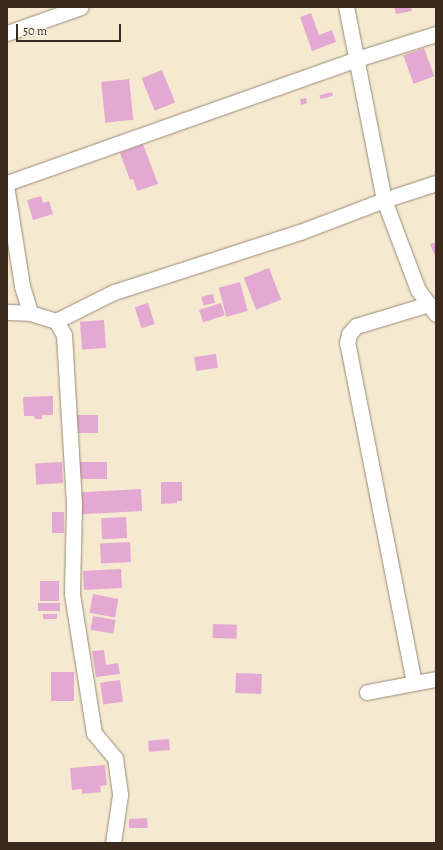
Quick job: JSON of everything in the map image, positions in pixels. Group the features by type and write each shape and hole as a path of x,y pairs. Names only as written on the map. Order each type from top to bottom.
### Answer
{"street":[{"path":"7,33 81,7"},
{"path":"346,7 384,200 418,290 432,309 356,326 350,334 347,343 414,683"},
{"path":"7,183 357,59 436,34"},
{"path":"56,321 114,292 300,232 384,200 436,183"},
{"path":"7,191 22,286 30,312"},
{"path":"7,312 30,312 56,321 64,336 73,497 72,594 94,733 115,758 120,795 113,843"},
{"path":"367,692 436,679"}],"building":[{"path":"394,7 411,7 412,11 396,14"},
{"path":"311,13 319,35 332,30 336,42 312,51 300,17"},
{"path":"424,48 434,76 414,84 403,56"},
{"path":"162,70 175,102 155,111 142,78"},
{"path":"129,79 133,120 105,123 101,82"},
{"path":"332,92 333,96 320,99 319,95"},
{"path":"306,98 307,103 301,105 300,99"},
{"path":"143,144 158,184 137,191 133,179 130,180 120,153"},
{"path":"41,196 43,203 49,201 53,214 33,220 27,200"},
{"path":"436,242 436,255 435,256 430,244"},
{"path":"269,268 281,300 256,309 244,278"},
{"path":"240,282 248,311 227,317 219,288"},
{"path":"213,294 215,303 203,305 201,297"},
{"path":"148,303 155,324 141,328 135,307"},
{"path":"221,303 225,315 203,322 199,310"},
{"path":"104,320 106,348 82,350 80,322"},
{"path":"216,354 218,368 196,371 194,357"},
{"path":"53,396 53,415 42,415 42,419 35,419 34,416 24,416 23,397"},
{"path":"76,415 98,415 98,433 76,433"},
{"path":"62,462 63,483 36,484 35,463"},
{"path":"80,462 107,462 107,479 80,479"},
{"path":"161,482 182,482 182,501 177,501 177,503 161,504"},
{"path":"141,489 142,511 81,514 80,492"},
{"path":"52,512 64,512 64,533 52,533"},
{"path":"126,517 127,538 102,539 101,518"},
{"path":"130,542 131,562 101,564 100,544"},
{"path":"121,569 122,588 84,590 83,571"},
{"path":"40,581 59,581 59,601 40,601"},
{"path":"93,594 119,599 115,618 89,613"},
{"path":"38,603 60,603 60,611 38,611"},
{"path":"43,614 57,614 57,619 43,619"},
{"path":"93,616 116,620 113,634 91,630"},
{"path":"213,624 237,625 236,639 213,638"},
{"path":"104,650 106,665 118,663 120,674 96,677 92,651"},
{"path":"51,672 74,672 74,701 51,701"},
{"path":"236,673 262,674 261,694 235,693"},
{"path":"120,680 123,702 103,705 100,683"},
{"path":"169,739 170,750 149,752 148,741"},
{"path":"105,765 107,785 100,786 101,792 82,794 82,789 72,790 70,768"},
{"path":"147,818 148,828 129,828 129,819"}]}
